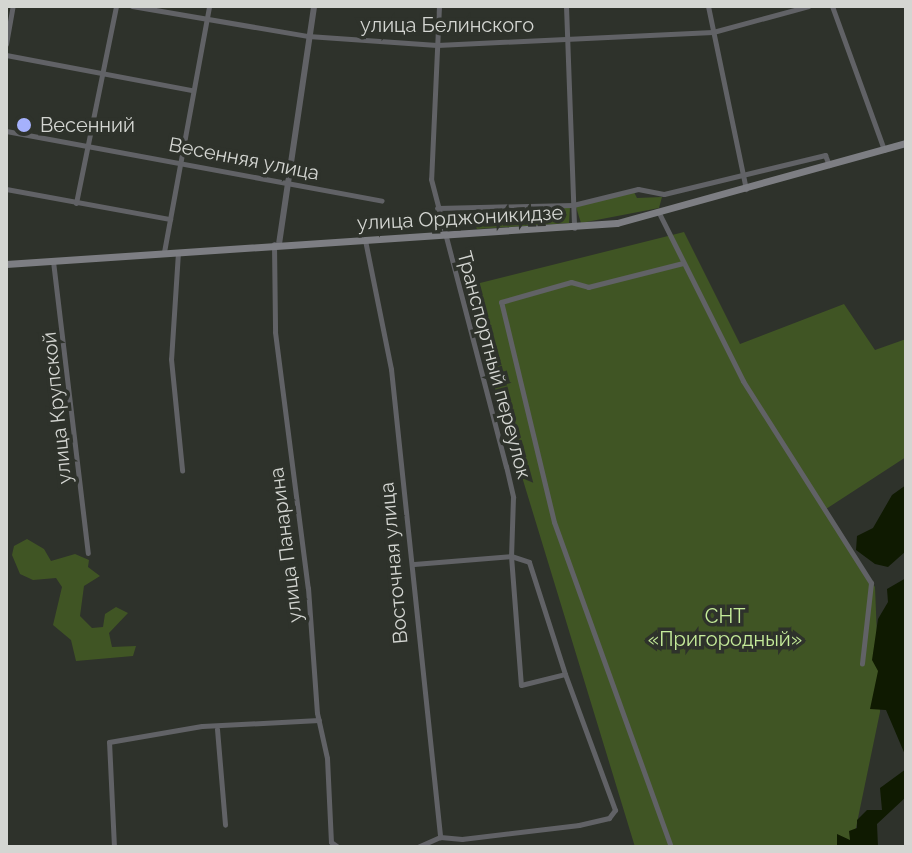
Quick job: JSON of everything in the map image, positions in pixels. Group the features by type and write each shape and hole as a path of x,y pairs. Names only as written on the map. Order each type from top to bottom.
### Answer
{"main road":[{"name":"улица Орджоникидзе","path":"6,264 277,244 574,228 659,213 746,191 906,143"}],"street":[{"path":"6,44 13,6"},
{"path":"76,203 116,6"},
{"name":"улица Белинского","path":"132,6 308,36 437,45 713,32 809,6"},
{"path":"164,252 209,6"},
{"name":"улица Панарина","path":"314,6 284,183 277,244 275,332 308,588 319,720 327,758 331,842 338,847"},
{"path":"439,6 431,179 443,236"},
{"path":"566,6 574,228"},
{"path":"708,6 746,191"},
{"path":"832,6 884,150"},
{"path":"6,55 192,90"},
{"name":"Весенняя улица","path":"6,131 382,201"},
{"path":"437,208 573,205 638,189 664,194 742,171 825,155 829,166"},
{"path":"6,189 170,219"},
{"path":"659,213 743,381 871,583 862,663"},
{"name":"Транспортный переулок","path":"443,236 513,497 511,556 521,685 565,674"},
{"name":"Восточная улица","path":"365,240 391,369 414,564 415,622 440,837"},
{"path":"178,251 171,359 182,470"},
{"name":"улица Крупской","path":"53,261 88,553"},
{"path":"671,847 554,522 501,302 571,282 588,287 683,263"},
{"path":"414,564 511,556 529,562 565,674 615,810 609,818 534,833 440,837 418,847"},
{"path":"114,847 109,742 202,726 217,729 319,720"},
{"path":"217,729 225,825"}],"green space":[{"path":"634,192 637,198 662,197 659,208 581,223 576,207 584,201"},
{"path":"570,207 569,223 477,229 470,213 477,217 484,209"},
{"name":"СНТ «Пригородный»","path":"684,232 740,344 844,304 875,350 906,339 906,457 826,509 875,587 880,712 852,847 635,847 464,287"},
{"path":"27,539 44,549 51,561 75,554 89,560 88,567 100,576 84,586 80,616 92,628 103,627 105,614 116,607 128,613 109,633 112,647 136,646 133,656 76,661 71,640 53,625 62,587 56,578 33,580 20,574 12,555 14,546"}],"shaded area":[{"path":"906,485 906,551 888,567 875,564 856,550 857,536 873,528 892,495"},
{"path":"906,578 906,757 886,710 870,709 878,671 872,660 878,619 888,602 887,589"},
{"path":"906,769 906,797 877,824 878,847 837,847 837,834 850,840 849,831 857,828 857,820 867,810 882,810 880,788"}],"place":[{"name":"Весенний","path":"24,125"}]}
